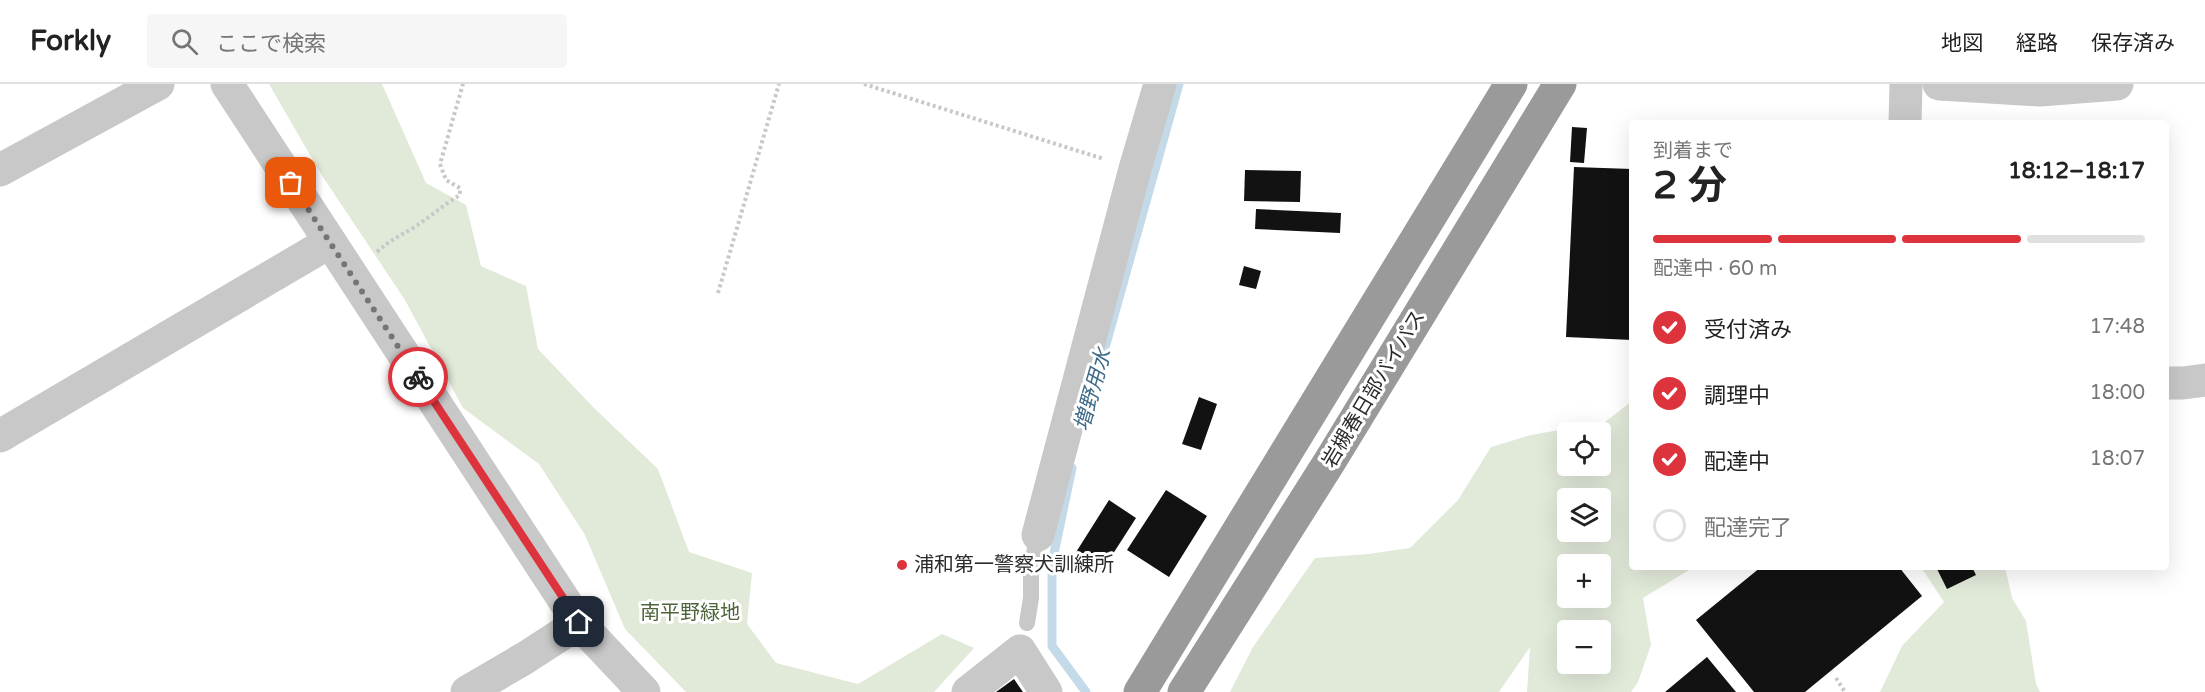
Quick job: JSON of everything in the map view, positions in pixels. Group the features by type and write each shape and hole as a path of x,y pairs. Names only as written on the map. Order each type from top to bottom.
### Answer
{"highway":[{"name":"岩槻春日部バイパス","path":"1140,692 1511,84"},
{"name":"岩槻春日部バイパス","path":"1184,692 1330,461 1560,84"}],"street":[{"path":"0,170 158,84"},
{"path":"227,84 579,622 644,692"},
{"path":"1038,535 1160,84"},
{"path":"1905,120 1906,84"},
{"path":"1939,84 2040,90 2117,84"},
{"path":"0,436 330,242"},
{"path":"2169,383 2205,380"},
{"path":"467,692 525,658 579,622"},
{"path":"968,692 1023,637 1046,692"}],"lane":[{"path":"1023,637 1031,598 1031,567 1038,535"}],"path":[{"path":"348,270 370,258 393,238 413,228 460,195 460,188 446,180 440,164 462,84"},
{"path":"718,293 779,84"},
{"path":"864,84 1136,169"},
{"path":"1836,678 1845,692"}],"green space":[{"name":"南平野緑地","path":"269,84 382,84 426,183 466,205 481,266 526,286 538,349 594,408 658,469 689,552 752,573 747,624 776,663 858,684 942,634 974,648 934,692 686,692 625,629 585,535 539,464 463,408 405,300 321,174"},
{"path":"1629,403 1629,570 1689,570 1643,598 1651,645 1638,682 1631,692 1527,692 1530,647 1499,692 1230,692 1253,647 1315,558 1410,548 1458,500 1491,447 1531,435 1557,430 1557,476 1611,476 1611,422 1605,422"},
{"path":"1923,570 2006,570 2012,598 2026,621 2036,684 2040,692 1880,692 1902,646 1944,602"}],"building":[{"path":"1572,127 1587,128 1584,163 1570,162"},
{"path":"1574,167 1629,169 1629,340 1566,337"},
{"path":"1245,170 1301,171 1300,202 1244,201"},
{"path":"1256,209 1341,213 1340,233 1255,229"},
{"path":"1244,266 1261,271 1256,289 1239,285"},
{"path":"1199,397 1217,404 1201,450 1182,444"},
{"path":"1166,490 1207,516 1169,577 1127,550"},
{"path":"1109,500 1136,518 1100,574 1073,557"},
{"path":"1757,570 1901,570 1922,596 1805,692 1754,692 1696,620"},
{"path":"1938,570 1974,570 1976,575 1947,589"},
{"path":"1707,657 1736,692 1665,692"},
{"path":"1014,679 1023,692 996,692"}],"waterway":[{"name":"増野用水","path":"1101,362 1179,84"},
{"name":"増野用水","path":"1072,468 1052,563 1052,646 1086,692"}],"way so far":[{"path":"291,183 418,377"}],"place":[{"name":"浦和第一警察犬訓練所","path":"902,565"}],"route":[{"path":"418,377 579,622"}]}
